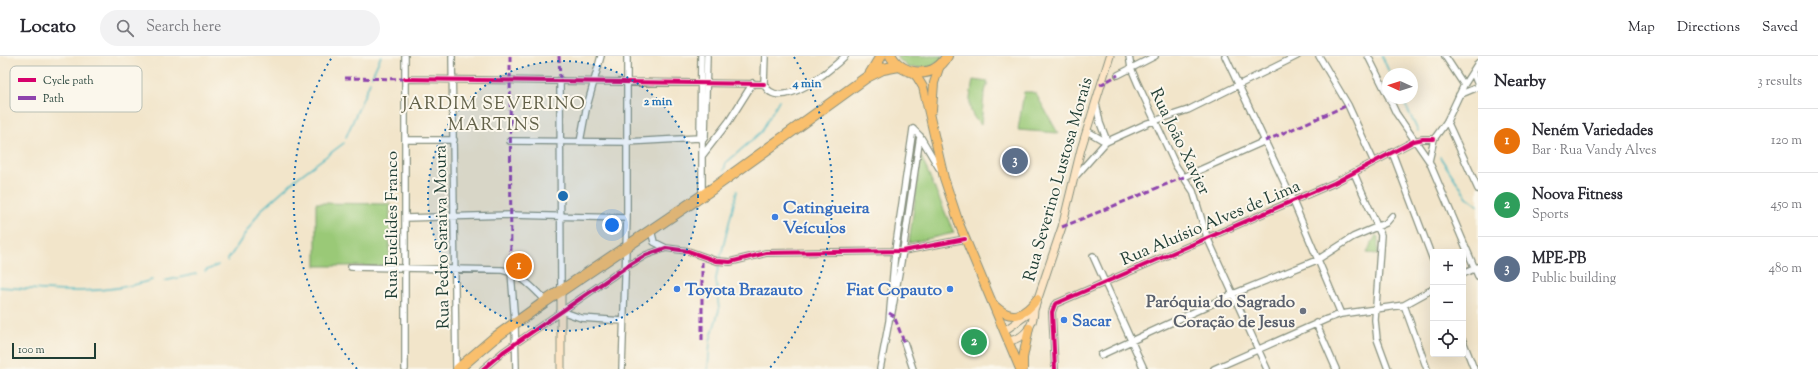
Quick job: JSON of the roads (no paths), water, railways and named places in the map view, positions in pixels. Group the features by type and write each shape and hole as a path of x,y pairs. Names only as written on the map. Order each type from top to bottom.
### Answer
{"highway":[{"path":"867,77 881,56"},
{"path":"891,56 899,66 912,72 930,71 940,65 947,56"},
{"path":"457,369 488,343 546,301 702,196 867,77 899,66"}],"main road":[{"name":"Rua Severino Lustosa Morais","path":"1029,328 1032,322 1037,299 1062,227 1095,102 1110,56"},
{"path":"932,125 933,91 940,65"},
{"path":"912,72 917,76 923,87 944,178 965,239 1019,368"},
{"path":"561,291 561,369"},
{"path":"993,305 1000,311 1016,315 1025,313 1037,299"},
{"path":"1004,331 1034,310"},
{"path":"1008,341 1021,336 1029,328"},
{"path":"1019,368 1023,358 1029,328"}],"street":[{"name":"Rua Euclides Franco","path":"405,56 405,369"},
{"name":"Rua Pedro Saraiva Moura","path":"452,56 457,369"},
{"path":"580,142 593,82 601,56"},
{"path":"622,369 627,218 627,56"},
{"path":"701,56 704,83"},
{"path":"702,196 701,139 707,56"},
{"path":"765,56 765,86"},
{"path":"405,79 753,83 765,86 774,93 786,94 814,81 829,71 845,56"},
{"name":"Rua João Xavier","path":"1129,56 1131,68 1176,166 1193,191 1207,237 1267,369"},
{"path":"1118,75 1155,56"},
{"path":"1225,56 1293,201 1341,314"},
{"path":"1074,178 1106,141 1155,120 1188,110 1297,56"},
{"path":"1319,56 1348,105 1374,162"},
{"path":"1368,56 1382,85"},
{"path":"1445,56 1464,84"},
{"path":"1429,161 1434,139 1447,121 1458,95 1478,63"},
{"path":"1458,95 1478,86 1473,73"},
{"path":"560,80 562,141 561,291"},
{"path":"702,156 729,121 753,83"},
{"path":"1095,102 1097,115 1106,141"},
{"path":"1392,104 1414,142 1429,161 1476,268 1478,276"},
{"path":"1447,121 1478,189"},
{"path":"880,369 889,321 895,252 912,129 920,136 936,160 944,178"},
{"path":"1087,131 1106,141"},
{"path":"889,321 892,314 907,228 920,136"},
{"path":"510,141 627,142 701,139"},
{"name":"Rua Aluísio Alves de Lima","path":"1055,369 1052,308 1055,304 1105,281 1293,201 1354,173 1392,152 1414,142 1423,139 1434,139"},
{"path":"405,140 454,140"},
{"path":"1184,177 1265,141"},
{"path":"1392,152 1430,252"},
{"path":"1354,173 1381,235 1375,309 1376,339 1388,369"},
{"path":"904,189 912,190"},
{"path":"405,218 455,218 510,215 627,218"},
{"path":"1101,355 1233,294 1317,260 1352,237 1386,223 1392,216"},
{"path":"899,227 907,228"},
{"path":"651,230 654,242 666,248 695,253 722,262 738,261 766,252 895,252 965,239"},
{"path":"482,369 561,311 626,267 646,255 666,248"},
{"path":"1093,256 1144,369"},
{"path":"351,268 491,269 511,272 533,288 546,301"},
{"path":"1466,273 1476,268"},
{"path":"511,272 515,324 516,369"},
{"path":"1214,369 1316,323 1341,314 1404,305 1430,291"},
{"path":"1404,305 1427,369"},
{"path":"561,311 581,318 623,321"},
{"path":"1316,323 1336,369"},
{"path":"904,342 912,369"},
{"path":"1466,349 1474,369"}],"waterway":[{"path":"372,76 381,56"},
{"path":"1382,56 1387,68"},
{"path":"346,137 370,82"},
{"path":"724,170 726,163 761,132 779,100"},
{"path":"1405,104 1418,131"},
{"path":"227,261 261,210 297,178 344,143"},
{"path":"1440,157 1467,197 1478,205"},
{"path":"720,259 737,191"},
{"path":"708,369 710,341 719,310 716,279 719,263"},
{"path":"205,271 218,265"},
{"path":"164,281 196,274"},
{"path":"0,287 76,291 114,288 152,280"}],"place":[{"name":"MPE-PB","path":"1015,161"},
{"name":"Catingueira Veículos","path":"775,217"},
{"name":"Neném Variedades","path":"519,266"},
{"name":"Toyota Brazauto","path":"677,289"},
{"name":"Fiat Copauto","path":"950,289"},
{"name":"Paróquia do Sagrado Coração de Jesus","path":"1303,311"},
{"name":"Sacar","path":"1064,320"},
{"name":"Noova Fitness","path":"974,342"}],"district":[{"name":"JARDIM SEVERINO MARTINS","path":"494,113"}]}
